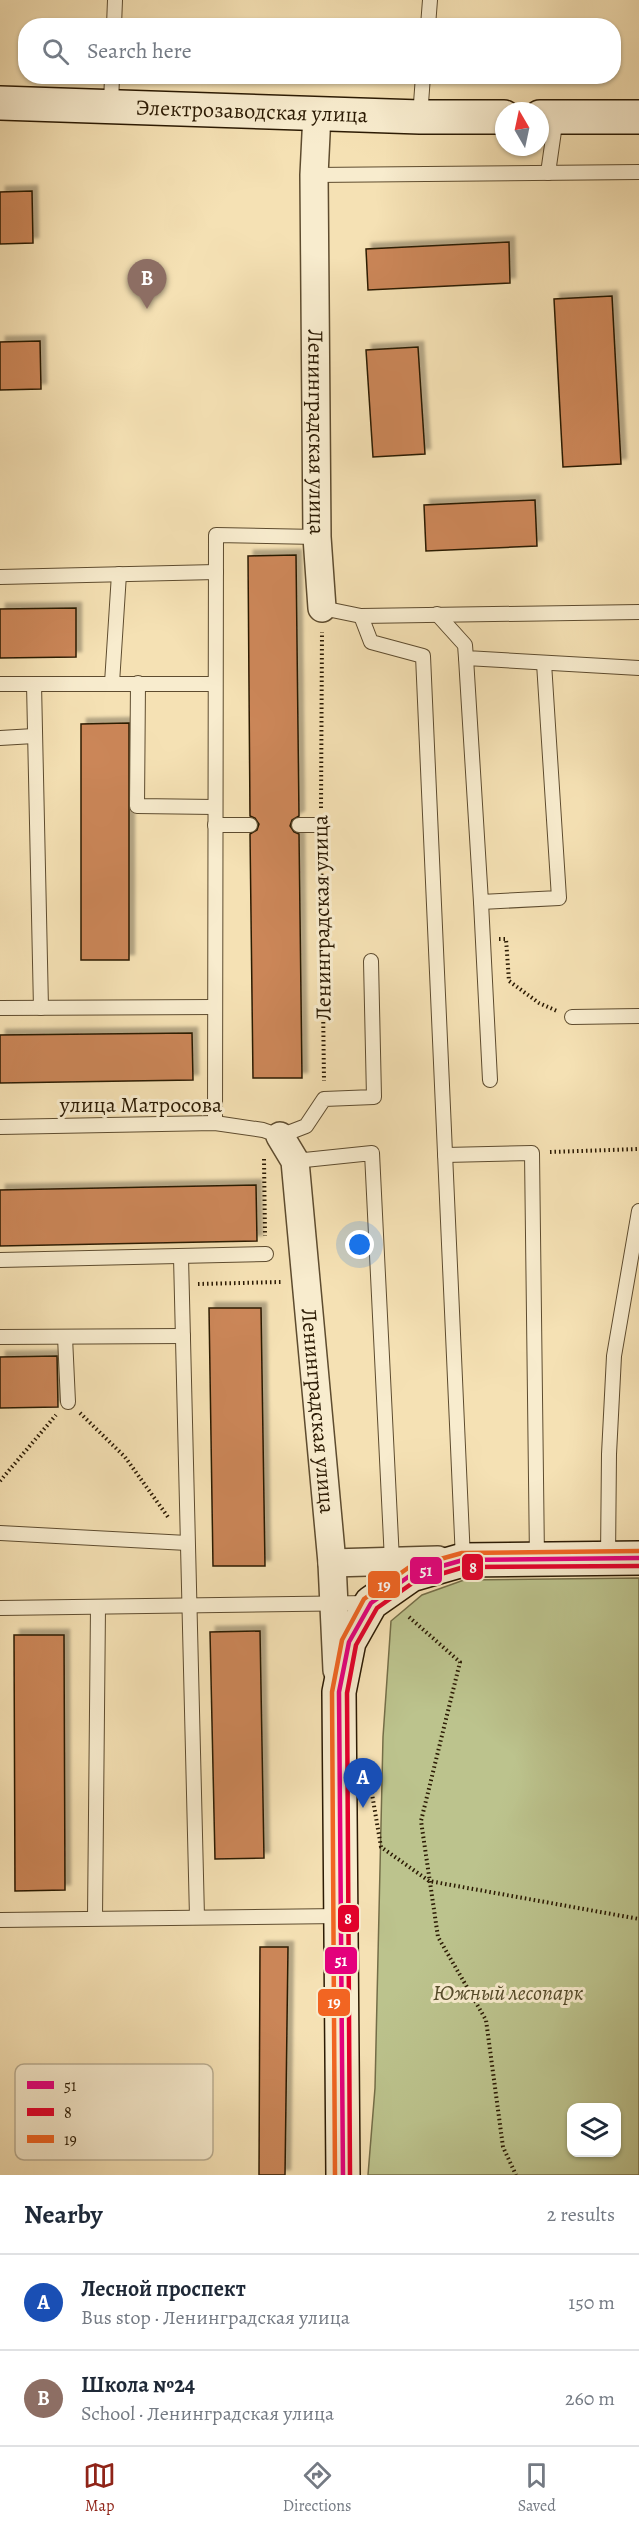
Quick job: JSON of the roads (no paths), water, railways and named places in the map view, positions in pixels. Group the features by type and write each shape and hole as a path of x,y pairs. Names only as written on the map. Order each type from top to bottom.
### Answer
{"main road":[{"name":"Электрозаводская улица","path":"0,103 111,91 317,114 495,117"},
{"path":"549,117 639,117"},
{"path":"371,1603 411,1575 463,1560 623,1558"},
{"name":"Ленинградская улица","path":"343,2175 339,1692 349,1642 371,1603"}],"street":[{"name":"Ленинградская улица","path":"317,114 314,175 317,537 322,608"},
{"name":"Ленинградская улица","path":"271,1133 296,1161 332,1563 339,1692"},
{"path":"332,1563 463,1560"}],"lane":[{"path":"114,18 115,0"},
{"path":"429,18 430,0"},
{"path":"420,117 422,84"},
{"path":"548,156 548,173"},
{"path":"314,175 639,172"},
{"path":"214,1124 216,535 317,537"},
{"path":"0,577 216,572"},
{"path":"112,683 119,574"},
{"path":"322,608 361,616 639,612"},
{"path":"437,614 465,645 490,1080"},
{"path":"361,616 370,642 423,656 463,1560"},
{"path":"466,657 639,668"},
{"path":"481,902 559,898 544,663"},
{"path":"138,683 137,806 215,807"},
{"path":"0,684 215,684"},
{"path":"34,684 41,1008"},
{"path":"0,738 34,736"},
{"path":"215,825 250,825"},
{"path":"299,825 321,825"},
{"path":"271,1133 306,1126 324,1099 374,1097 370,961"},
{"path":"0,1008 215,1007"},
{"path":"572,1017 639,1016"},
{"name":"улица Матросова","path":"0,1127 214,1124 271,1133"},
{"path":"296,1161 372,1153 393,1561"},
{"path":"445,1155 532,1153 537,1559"},
{"path":"623,1558 609,1454 614,1356 639,1211"},
{"path":"0,1260 266,1254"},
{"path":"181,1257 197,1917"},
{"path":"65,1336 68,1402"},
{"path":"0,1337 183,1336"},
{"path":"0,1533 187,1543"},
{"path":"0,1608 371,1603"},
{"path":"95,1918 98,1607"},
{"path":"0,1920 341,1916"}],"place":[{"name":"Школа №24","path":"147,309"},
{"name":"Лесной проспект","path":"363,1808"}],"park label":[{"name":"Южный лесопарк","path":"508,1993"}]}
